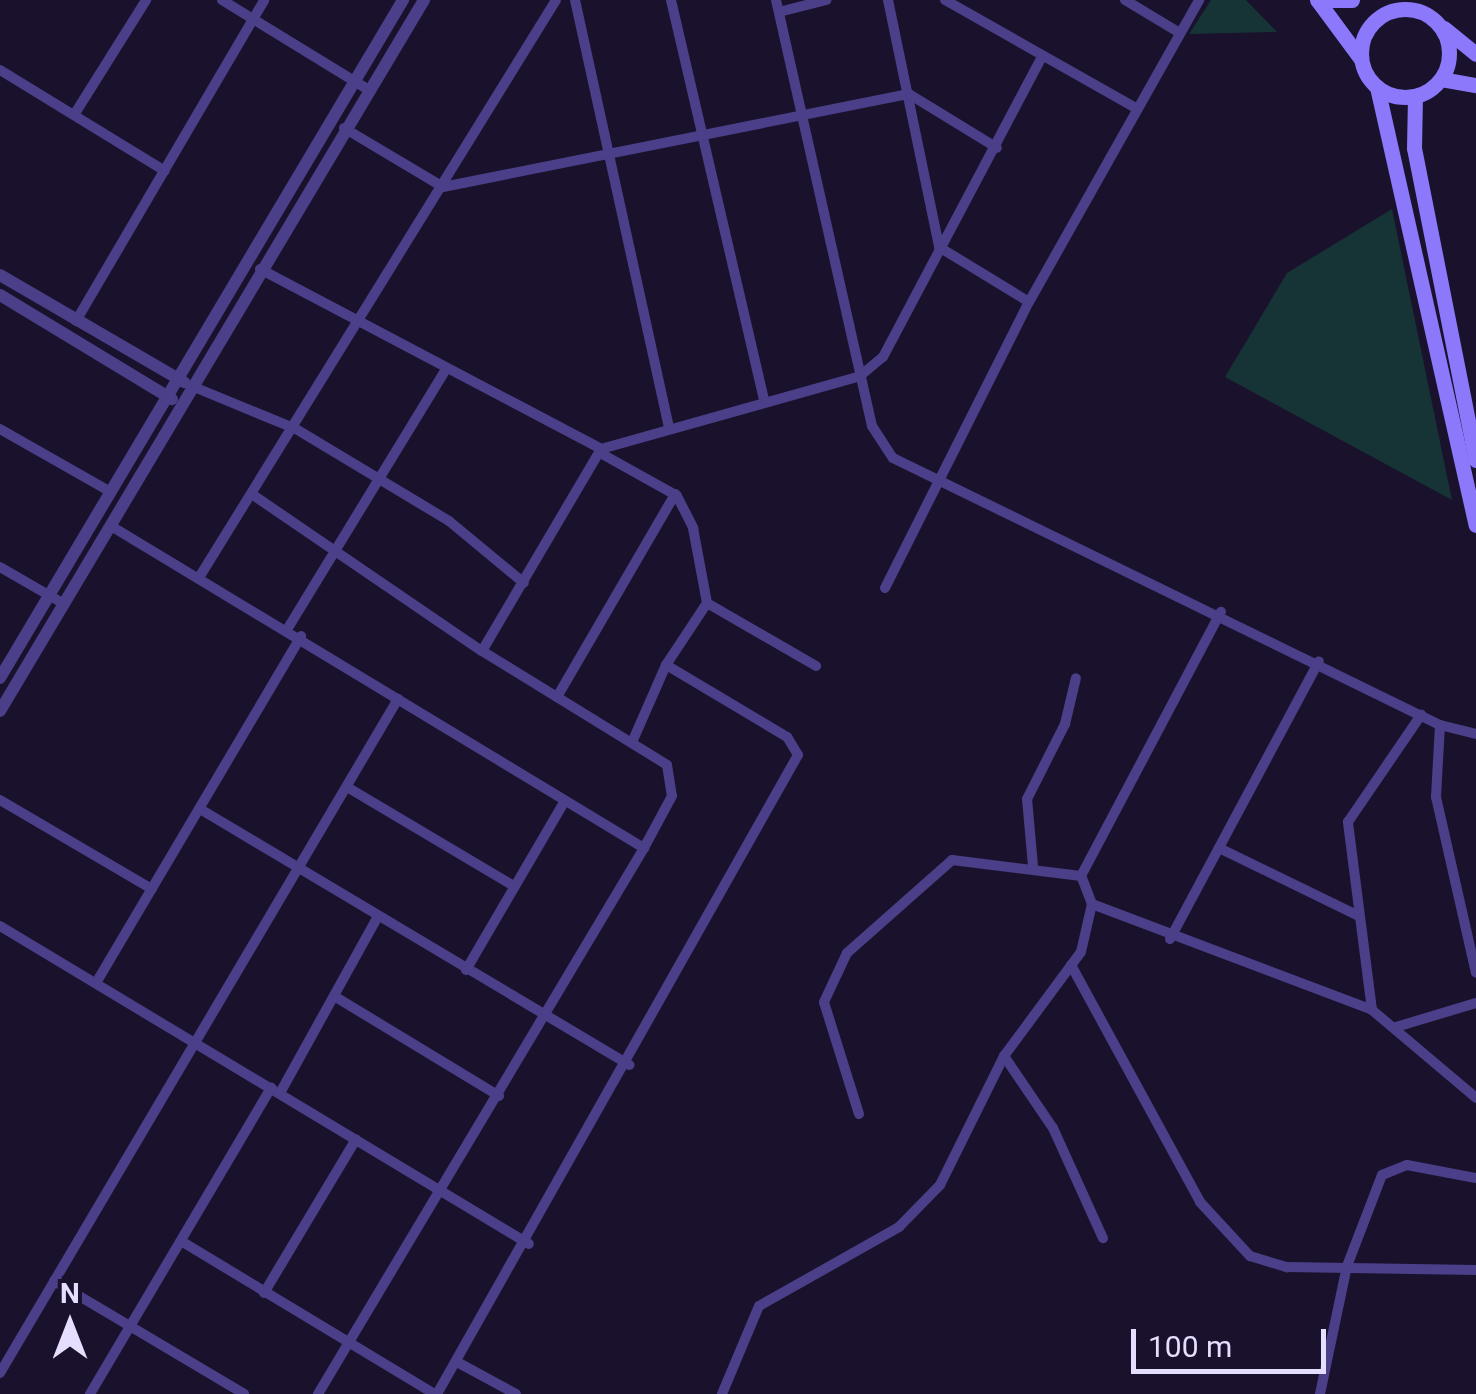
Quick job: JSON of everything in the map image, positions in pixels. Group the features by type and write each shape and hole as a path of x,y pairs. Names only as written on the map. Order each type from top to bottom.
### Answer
{"main road":[{"path":"1318,0 1352,0"},
{"path":"1318,0 1377,87 1475,521"},
{"path":"1410,0 1476,54"},
{"path":"1361,59 1379,17 1427,14"},
{"path":"1377,87 1415,96 1441,78 1450,55 1440,26"},
{"path":"1441,78 1476,84"},
{"path":"1415,96 1414,148 1476,460"}],"street":[{"path":"74,115 146,0"},
{"path":"222,0 369,90"},
{"path":"76,321 264,0"},
{"path":"0,678 403,0"},
{"path":"0,711 344,128 424,0"},
{"path":"200,576 296,430 556,0"},
{"path":"575,0 669,426"},
{"path":"672,0 764,400"},
{"path":"826,0 778,6 860,376 882,445 1319,661 1440,726 1476,734"},
{"path":"888,0 938,248 1029,302"},
{"path":"945,0 1136,108"},
{"path":"1125,0 1180,33"},
{"path":"885,588 1029,302 1198,0"},
{"path":"482,651 602,452 669,426 860,376 895,341 938,248 997,148 1042,57"},
{"path":"0,70 165,171"},
{"path":"344,128 442,187 800,110 909,94 997,148"},
{"path":"260,269 361,319 445,371 674,494 693,528 707,604 666,666 633,740"},
{"path":"0,275 194,387 296,430 380,480 524,583"},
{"path":"0,295 182,405"},
{"path":"288,628 445,371"},
{"path":"0,429 111,492"},
{"path":"558,697 674,494"},
{"path":"253,495 482,651 633,740 673,776 667,812 318,1394"},
{"path":"111,526 288,628 644,848"},
{"path":"0,567 64,604"},
{"path":"707,604 816,666"},
{"path":"722,1394 760,1306 899,1226 940,1185 1004,1056 1071,965 1092,904 1081,876 1221,612"},
{"path":"96,983 301,636"},
{"path":"1170,939 1319,661"},
{"path":"181,1241 436,1394 528,1244 798,754 787,737 666,666"},
{"path":"1033,866 1027,799 1065,724 1076,678"},
{"path":"0,1373 398,699"},
{"path":"1372,1010 1348,822 1421,715"},
{"path":"1440,726 1436,798 1476,973"},
{"path":"347,787 514,886"},
{"path":"0,800 152,889"},
{"path":"466,970 564,802"},
{"path":"200,809 629,1064"},
{"path":"1219,848 1358,916"},
{"path":"859,1114 824,1002 846,953 952,860 1033,866 1081,876"},
{"path":"1092,904 1170,939 1372,1010 1476,1098"},
{"path":"90,1394 334,996 378,916"},
{"path":"0,926 528,1244"},
{"path":"1071,965 1230,1241 1287,1267 1476,1270"},
{"path":"334,996 499,1096"},
{"path":"1396,1027 1476,1003"},
{"path":"1004,1056 1053,1128 1103,1238"},
{"path":"264,1293 356,1140"},
{"path":"1320,1394 1347,1266 1382,1176 1394,1166 1476,1178"},
{"path":"54,1282 244,1394"},
{"path":"457,1362 516,1394"}],"green space":[{"path":"1211,0 1246,0 1277,32 1189,34"},
{"path":"1392,209 1452,500 1225,377 1287,273"}]}
